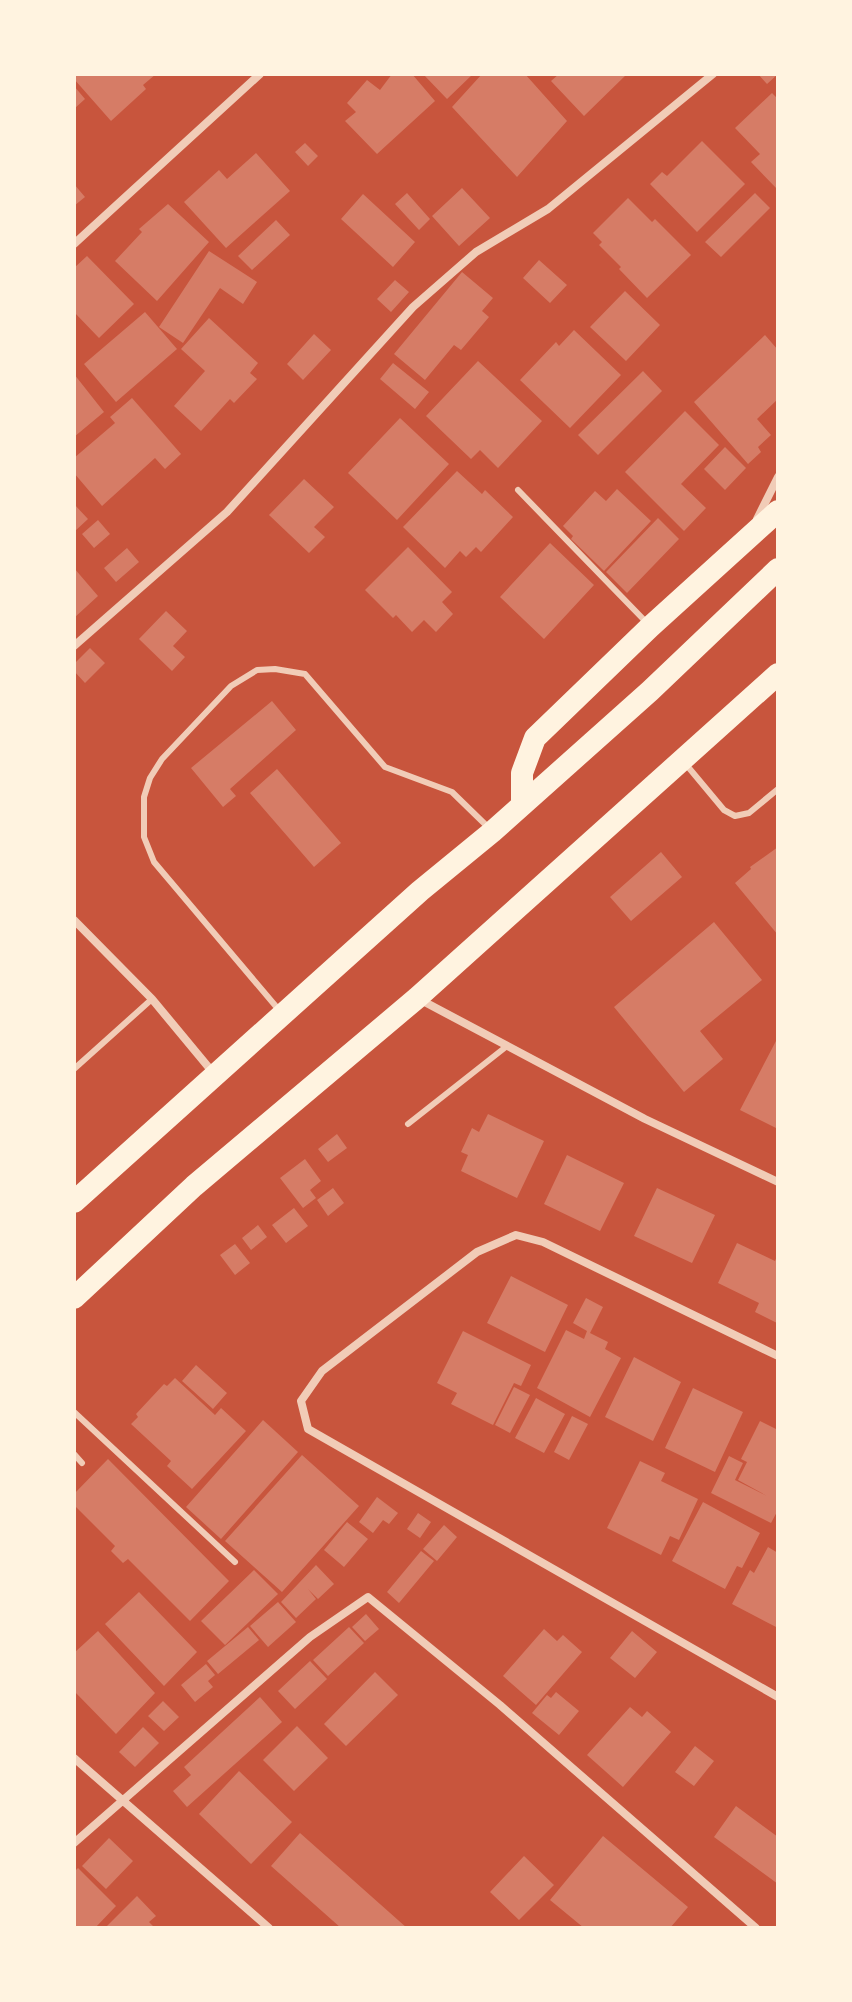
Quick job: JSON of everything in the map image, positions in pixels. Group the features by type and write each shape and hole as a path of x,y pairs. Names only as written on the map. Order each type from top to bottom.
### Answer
{"highway":[{"path":"522,803 522,773 535,738 650,627 778,511"},
{"path":"74,1202 420,891 492,832 650,691 778,569"},
{"path":"74,1298 194,1186 417,998 682,759 776,679"}],"street":[{"path":"74,244 260,74"},
{"path":"74,646 227,512 413,307 476,252 548,209 713,74"},
{"path":"750,536 778,477"},
{"path":"74,920 152,999 216,1075"},
{"path":"417,998 645,1119 778,1182"},
{"path":"778,1356 543,1242 516,1235 477,1252 322,1371 301,1401 308,1429 778,1697"},
{"path":"74,1843 310,1637 368,1597 500,1705 756,1928"},
{"path":"74,1758 269,1928"}],"lane":[{"path":"518,490 650,627"},
{"path":"283,1015 154,862 144,837 144,797 150,778 162,759 231,686 257,670 288,670 305,674 385,767 452,792 492,832"},
{"path":"682,759 724,810 735,816 749,813 778,789"},
{"path":"74,1069 152,999"},
{"path":"408,1124 507,1046"},
{"path":"74,1412 235,1562"},
{"path":"74,1454 82,1463"}],"building":[{"path":"74,74 156,74 143,85 146,89 111,121 74,79"},
{"path":"392,74 412,74 435,101 377,154 345,121 356,112 347,103 367,80 380,90"},
{"path":"423,74 473,74 447,99"},
{"path":"482,74 525,74 567,121 517,177 452,107"},
{"path":"559,74 627,74 584,116 551,81"},
{"path":"758,74 778,74 767,84"},
{"path":"74,86 85,99 74,109"},
{"path":"772,93 778,99 778,190 751,162 760,154 735,128"},
{"path":"702,141 745,184 697,232 650,184 662,172 667,176"},
{"path":"305,143 318,156 308,166 295,152"},
{"path":"256,153 290,191 226,248 184,202 219,170 227,179"},
{"path":"74,184 85,197 74,206"},
{"path":"462,188 490,218 459,246 432,216"},
{"path":"407,193 430,219 419,230 395,204"},
{"path":"755,193 770,208 721,257 705,242"},
{"path":"363,194 415,242 393,267 341,219"},
{"path":"628,198 652,222 655,219 691,255 647,298 599,245 602,242 593,233"},
{"path":"168,204 209,242 157,301 115,261 142,232 139,229"},
{"path":"276,220 290,235 252,270 238,256"},
{"path":"209,251 257,282 243,304 220,288 183,343 159,327"},
{"path":"87,256 134,304 99,338 74,312 74,268"},
{"path":"539,260 567,285 550,303 523,278"},
{"path":"462,272 493,298 482,311 489,317 461,350 454,345 425,380 394,354"},
{"path":"395,280 409,292 391,312 377,299"},
{"path":"625,291 660,325 626,361 590,327"},
{"path":"145,312 177,349 116,402 84,364"},
{"path":"209,318 258,363 250,373 257,379 234,403 230,399 201,431 174,406 205,371 181,349"},
{"path":"574,330 621,375 570,428 520,380 556,342 559,346"},
{"path":"314,334 331,350 303,380 287,364"},
{"path":"765,335 778,350 778,399 757,419 771,435 758,447 761,452 748,464 694,402"},
{"path":"478,361 542,421 498,468 480,450 471,459 426,416"},
{"path":"393,363 429,392 415,409 380,379"},
{"path":"643,371 662,391 598,455 578,435"},
{"path":"74,374 104,412 74,437"},
{"path":"132,398 181,454 165,469 155,458 102,506 74,473 74,458 115,423 110,417"},
{"path":"685,411 719,445 681,484 706,508 684,531 625,472"},
{"path":"400,418 449,464 397,520 348,473"},
{"path":"725,447 746,468 725,490 704,469"},
{"path":"457,471 482,494 485,490 513,517 481,552 476,547 466,557 460,551 445,568 403,527"},
{"path":"304,479 334,507 314,527 325,537 309,553 269,515"},
{"path":"617,489 651,521 604,571 571,539 573,536 563,526 595,491 606,501"},
{"path":"74,504 88,519 74,532"},
{"path":"658,518 679,539 627,593 606,572"},
{"path":"98,520 110,534 94,548 82,534"},
{"path":"550,543 594,585 544,639 500,597"},
{"path":"408,547 452,592 442,602 453,614 436,632 424,620 412,632 365,590"},
{"path":"127,548 139,562 116,582 104,568"},
{"path":"74,568 98,596 74,618"},
{"path":"166,611 187,631 173,646 185,657 172,671 139,639"},
{"path":"90,648 105,663 85,683 74,671 74,664"},
{"path":"272,701 296,730 230,789 236,796 223,807 191,768"},
{"path":"277,769 341,843 314,867 250,793"},
{"path":"778,847 778,935 735,883 750,867"},
{"path":"661,852 682,877 631,921 610,897"},
{"path":"714,922 762,980 700,1031 723,1059 684,1092 614,1007"},
{"path":"778,1042 778,1129 740,1110"},
{"path":"488,1114 544,1141 517,1198 461,1171 468,1155 461,1152 472,1128 479,1132"},
{"path":"337,1134 347,1148 328,1162 318,1149"},
{"path":"567,1155 624,1183 600,1231 544,1204"},
{"path":"305,1159 321,1181 310,1190 316,1198 303,1208 280,1178"},
{"path":"333,1188 344,1203 328,1216 317,1200"},
{"path":"657,1188 715,1215 692,1263 634,1236"},
{"path":"294,1208 308,1226 286,1243 272,1225"},
{"path":"258,1225 267,1237 251,1250 242,1238"},
{"path":"737,1243 775,1261 778,1254 777,1323 755,1312 759,1303 718,1283"},
{"path":"235,1244 250,1263 235,1275 220,1255"},
{"path":"511,1276 568,1305 545,1352 487,1323"},
{"path":"586,1298 603,1307 590,1333 608,1342 605,1349 621,1358 590,1417 537,1388 566,1330 584,1339 587,1331 573,1323"},
{"path":"463,1331 531,1365 521,1386 514,1383 493,1425 451,1404 457,1393 437,1383"},
{"path":"634,1357 681,1382 653,1441 605,1417"},
{"path":"196,1365 227,1393 213,1409 182,1381"},
{"path":"175,1378 215,1415 221,1408 246,1431 192,1489 167,1466 171,1461 131,1424 138,1417 136,1414 164,1384 167,1386"},
{"path":"514,1387 530,1395 510,1433 495,1425"},
{"path":"693,1388 743,1412 715,1472 665,1448"},
{"path":"536,1398 565,1414 544,1453 515,1438"},
{"path":"572,1416 588,1424 569,1460 554,1452"},
{"path":"263,1420 298,1452 221,1539 186,1507"},
{"path":"760,1421 778,1430 778,1510 771,1523 711,1493 729,1456 743,1463 735,1480 767,1496 738,1480 747,1462 741,1459"},
{"path":"302,1455 359,1506 282,1592 225,1541"},
{"path":"108,1459 229,1581 190,1621 128,1559 123,1563 111,1551 115,1546 74,1505 74,1494"},
{"path":"640,1461 665,1473 661,1481 698,1499 679,1540 670,1536 661,1555 607,1528"},
{"path":"377,1497 398,1513 389,1524 383,1520 373,1533 359,1522"},
{"path":"703,1502 760,1533 742,1568 737,1566 725,1589 672,1561"},
{"path":"418,1513 431,1522 420,1538 407,1529"},
{"path":"347,1522 368,1539 344,1567 324,1550"},
{"path":"444,1525 457,1537 437,1561 423,1549"},
{"path":"768,1547 778,1553 778,1628 732,1604 750,1570 754,1573"},
{"path":"421,1551 434,1561 399,1603 387,1592"},
{"path":"316,1565 334,1584 318,1599 308,1589 316,1599 296,1618 281,1602"},
{"path":"254,1570 278,1594 225,1645 201,1621"},
{"path":"139,1592 197,1652 164,1686 105,1624"},
{"path":"278,1602 296,1622 268,1647 250,1626"},
{"path":"366,1614 379,1629 365,1641 352,1627"},
{"path":"248,1627 259,1640 218,1674 207,1661"},
{"path":"349,1627 364,1643 328,1676 313,1660"},
{"path":"544,1629 557,1641 563,1635 582,1652 536,1705 503,1676"},
{"path":"98,1631 155,1693 116,1734 74,1691 74,1653"},
{"path":"632,1631 657,1652 635,1678 610,1658"},
{"path":"310,1661 327,1679 295,1709 278,1691"},
{"path":"206,1664 215,1675 208,1681 213,1687 195,1702 181,1685"},
{"path":"375,1672 398,1695 346,1746 324,1724"},
{"path":"556,1692 579,1711 559,1735 532,1713 547,1695 551,1698"},
{"path":"260,1697 282,1722 187,1807 173,1791 191,1775 184,1767"},
{"path":"163,1701 179,1717 164,1731 148,1716"},
{"path":"630,1707 642,1717 647,1711 671,1732 623,1787 587,1755"},
{"path":"297,1726 328,1758 294,1791 263,1760"},
{"path":"143,1727 159,1743 135,1767 119,1752"},
{"path":"695,1746 714,1761 694,1786 675,1772"},
{"path":"239,1771 292,1822 251,1864 199,1814"},
{"path":"736,1806 778,1837 778,1884 714,1837"},
{"path":"300,1833 407,1928 341,1928 271,1866"},
{"path":"603,1836 688,1907 670,1928 584,1928 550,1900"},
{"path":"109,1838 133,1861 106,1889 82,1866"},
{"path":"524,1856 554,1885 519,1920 490,1892"},
{"path":"78,1868 116,1906 95,1928 74,1928 74,1872"},
{"path":"137,1896 156,1916 149,1922 155,1928 105,1928"}]}
